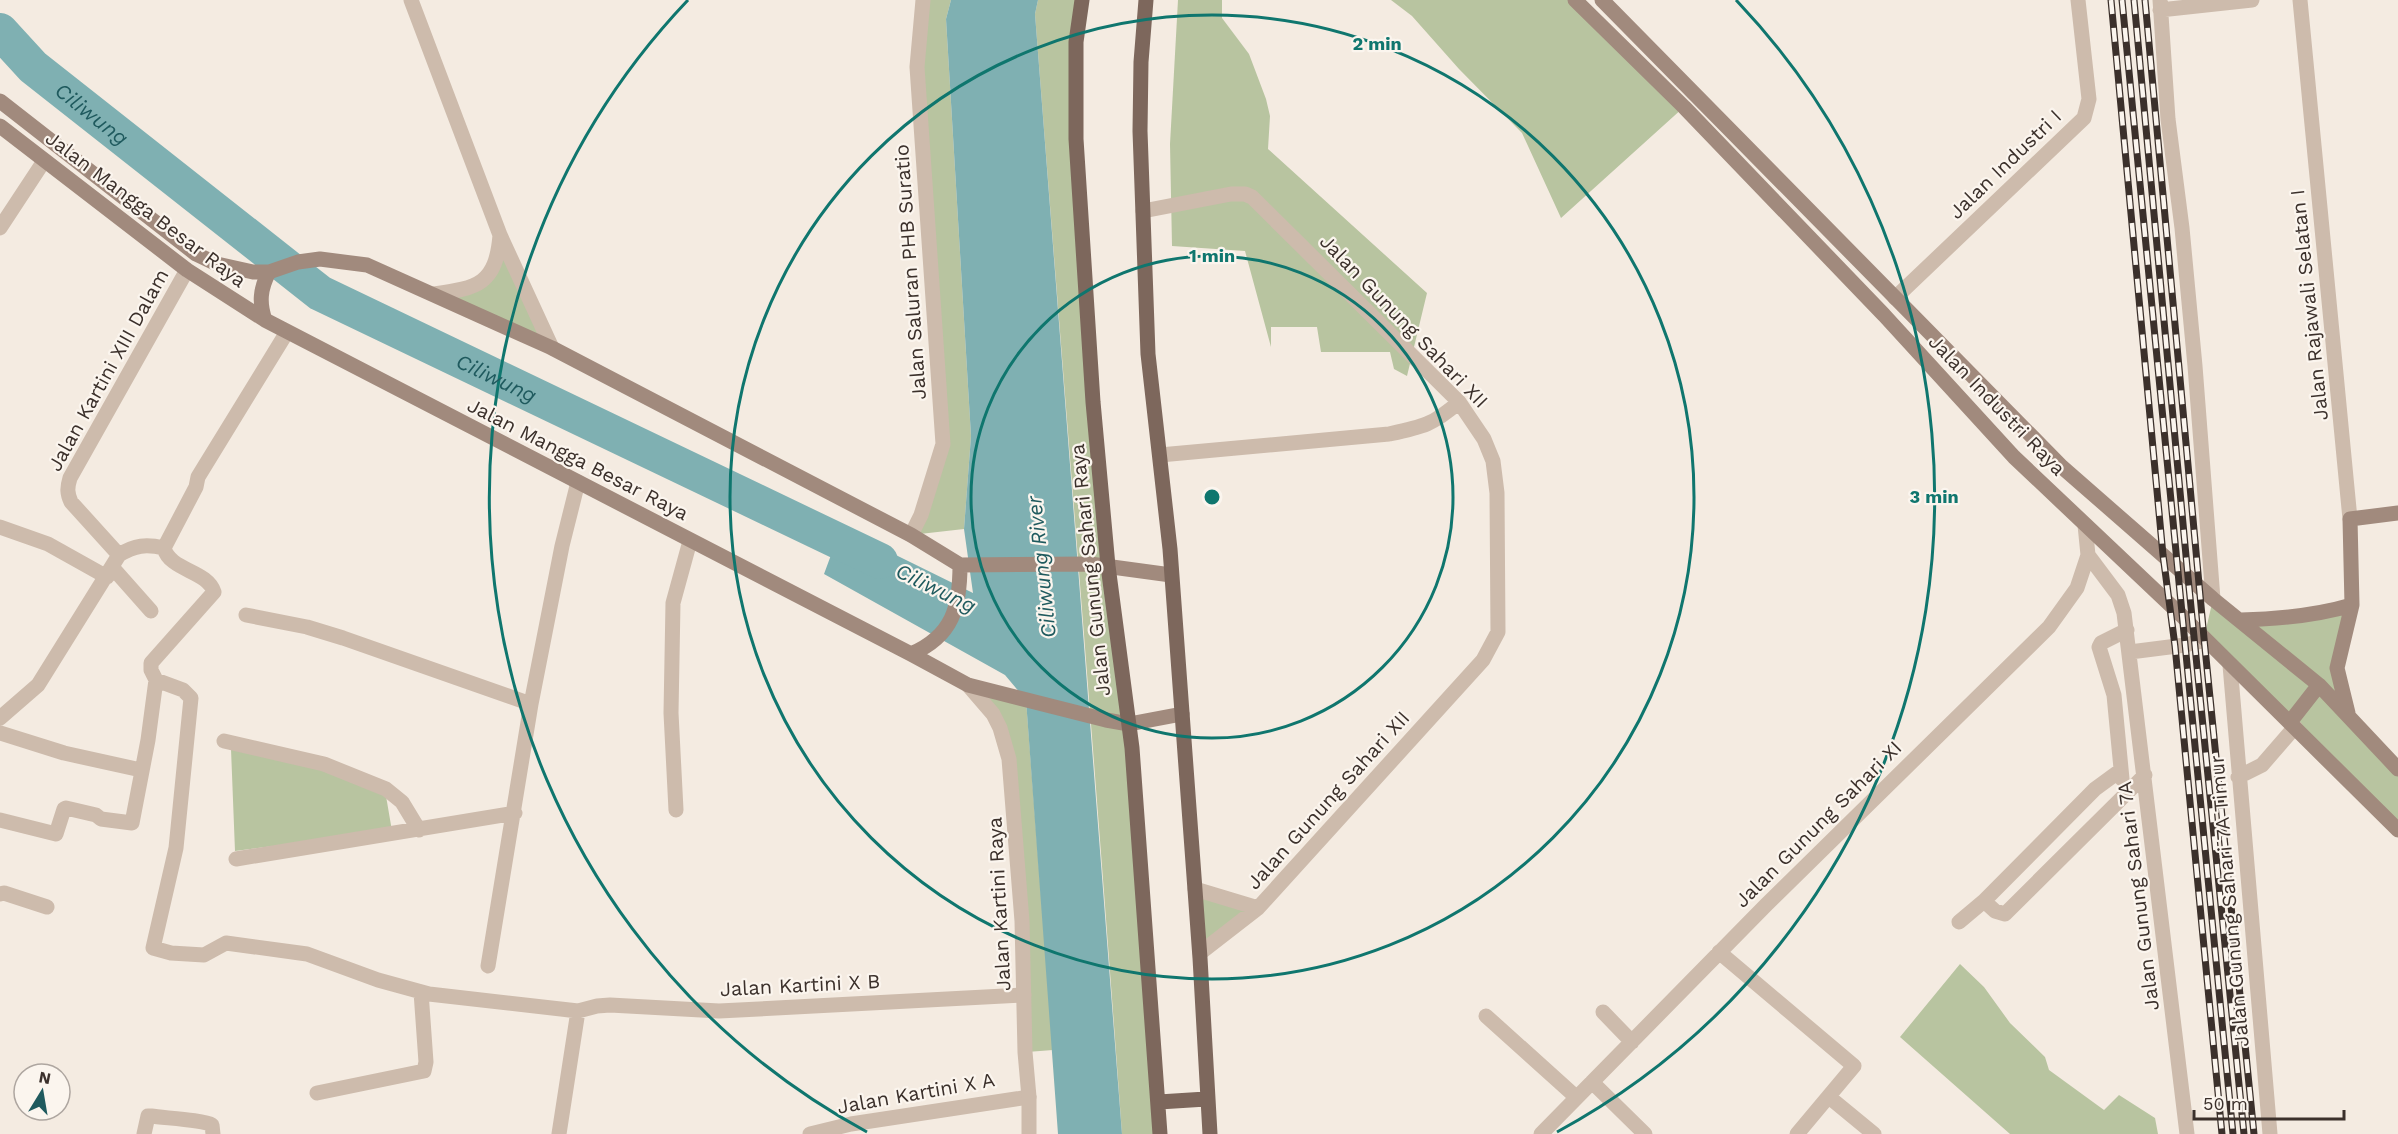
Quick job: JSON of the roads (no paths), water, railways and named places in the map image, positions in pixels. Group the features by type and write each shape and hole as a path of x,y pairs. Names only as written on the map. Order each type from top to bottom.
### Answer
{"main road":[{"name":"Jalan Gunung Sahari Raya","path":"1082,0 1076,42 1076,139 1093,402 1108,566 1129,724 1160,1134"},
{"path":"1146,0 1141,62 1148,354 1171,575 1200,952 1206,1099 1210,1134"},
{"name":"Jalan Industri Raya","path":"1575,0 1684,107 1884,315 2014,457 2206,640 2398,830"},
{"name":"Jalan Industri Raya","path":"1602,0 2062,466 2213,599 2319,685 2398,769"},
{"name":"Jalan Mangga Besar Raya","path":"0,101 196,254 217,264 252,272 272,271 298,262 320,259 367,265 552,348 911,535 953,560"},
{"name":"Jalan Mangga Besar Raya","path":"0,126 187,270 265,320 968,685 1129,724 1182,714"},
{"path":"1788,217 1803,202"},
{"path":"265,320 261,296 263,283 272,271"},
{"path":"2350,519 2398,513"},
{"name":"Jalan Rajawali Selatan I","path":"2349,716 2337,668 2352,605 2350,519"},
{"path":"911,654 935,641 953,616 960,585 953,560 1090,564 1171,575"},
{"path":"2241,620 2289,618 2325,613 2352,605"},
{"path":"2292,724 2319,685"},
{"path":"1159,1102 1206,1099"}],"street":[{"path":"411,0 500,235 552,348"},
{"name":"Jalan Saluran PHB Suratio","path":"911,535 921,516 943,444 917,67 923,0"},
{"name":"Jalan Industri I","path":"1895,298 2084,118 2089,99 2078,0"},
{"path":"2213,599 2195,366 2182,228 2168,119 2160,5 2252,0"},
{"name":"Jalan Rajawali Selatan I","path":"2300,0 2350,519"},
{"path":"0,228 44,161"},
{"name":"Jalan Gunung Sahari XII","path":"1143,211 1231,194 1245,194 1252,197 1459,402 1482,435 1493,461 1497,493 1498,632 1483,660 1258,908 1200,952"},
{"path":"434,294 464,290 491,274 498,256 500,235"},
{"name":"Jalan Kartini XIII Dalam","path":"151,611 113,566 71,502 68,487 70,478 187,270"},
{"path":"164,548 196,487 198,477 287,332"},
{"path":"1160,455 1389,434 1439,420 1459,402"},
{"path":"488,966 515,813 531,704 562,546 578,482"},
{"name":"Jalan Gunung Sahari XI","path":"1541,1134 1719,952 2049,627 2077,588 2088,555 2085,525"},
{"path":"0,527 113,566"},
{"path":"676,810 671,713 673,603 690,541"},
{"path":"0,718 38,685 113,566 131,548 145,544 164,548"},
{"path":"0,820 56,834 66,808 96,815 101,819 131,824 148,740 156,680 151,670 151,663 214,592 212,587 198,576 169,559 164,548"},
{"name":"Jalan Gunung Sahari 7A","path":"2088,555 2118,595 2127,630 2187,1134"},
{"path":"246,615 307,627 343,638 531,704"},
{"path":"2124,797 2114,695 2100,647 2106,639 2127,630"},
{"path":"2130,652 2206,640"},
{"name":"Jalan Gunung Sahari 7A Timur","path":"2230,665 2270,1134"},
{"path":"156,680 183,690 191,699 176,848 153,948 171,953 204,955 226,943 307,954 378,980 422,992 578,1011 559,1134"},
{"name":"Jalan Kartini Raya","path":"968,685 993,714 1010,759 1022,912 1024,1052 1029,1097 1029,1134"},
{"path":"2114,695 2134,692"},
{"path":"2238,777 2262,765 2292,724"},
{"path":"0,733 64,753 141,770"},
{"path":"225,741 324,764 386,789 402,802 419,830"},
{"path":"1959,922 1984,901 2095,789 2121,770"},
{"path":"1984,901 1995,911 2005,914 2145,775"},
{"path":"236,860 515,813"},
{"name":"Jalan Gunung Sahari XII","path":"1195,889 1258,908"},
{"path":"0,894 4,893 47,907"},
{"path":"1719,952 1854,1066 1797,1134"},
{"path":"317,1093 424,1071 426,1062 422,992"},
{"name":"Jalan Kartini X B","path":"578,1011 610,1005 719,1011 1024,995"},
{"path":"1603,1012 1632,1042"},
{"path":"1486,1016 1576,1096"},
{"path":"1592,1082 1645,1134"},
{"name":"Jalan Kartini X A","path":"810,1134 851,1124 1029,1097"},
{"path":"1829,1097 1874,1134"},
{"path":"144,1134 151,1116 207,1122 212,1125 213,1134"}],"water":[{"name":"Ciliwung River","path":"951,0 1038,0 1035,14 1122,1134 1058,1134 1026,700 1005,675 824,574 841,528 973,593 964,529 971,436 946,19"}],"waterway":[{"name":"Ciliwung","path":"0,31 33,67 320,293 880,561"}],"railway":[{"path":"2111,0 2163,555 2175,646 2222,1134"},
{"path":"2122,0 2233,1134"},
{"path":"2134,0 2188,577 2244,1134"},
{"path":"2145,0 2204,638 2254,1134"}]}
